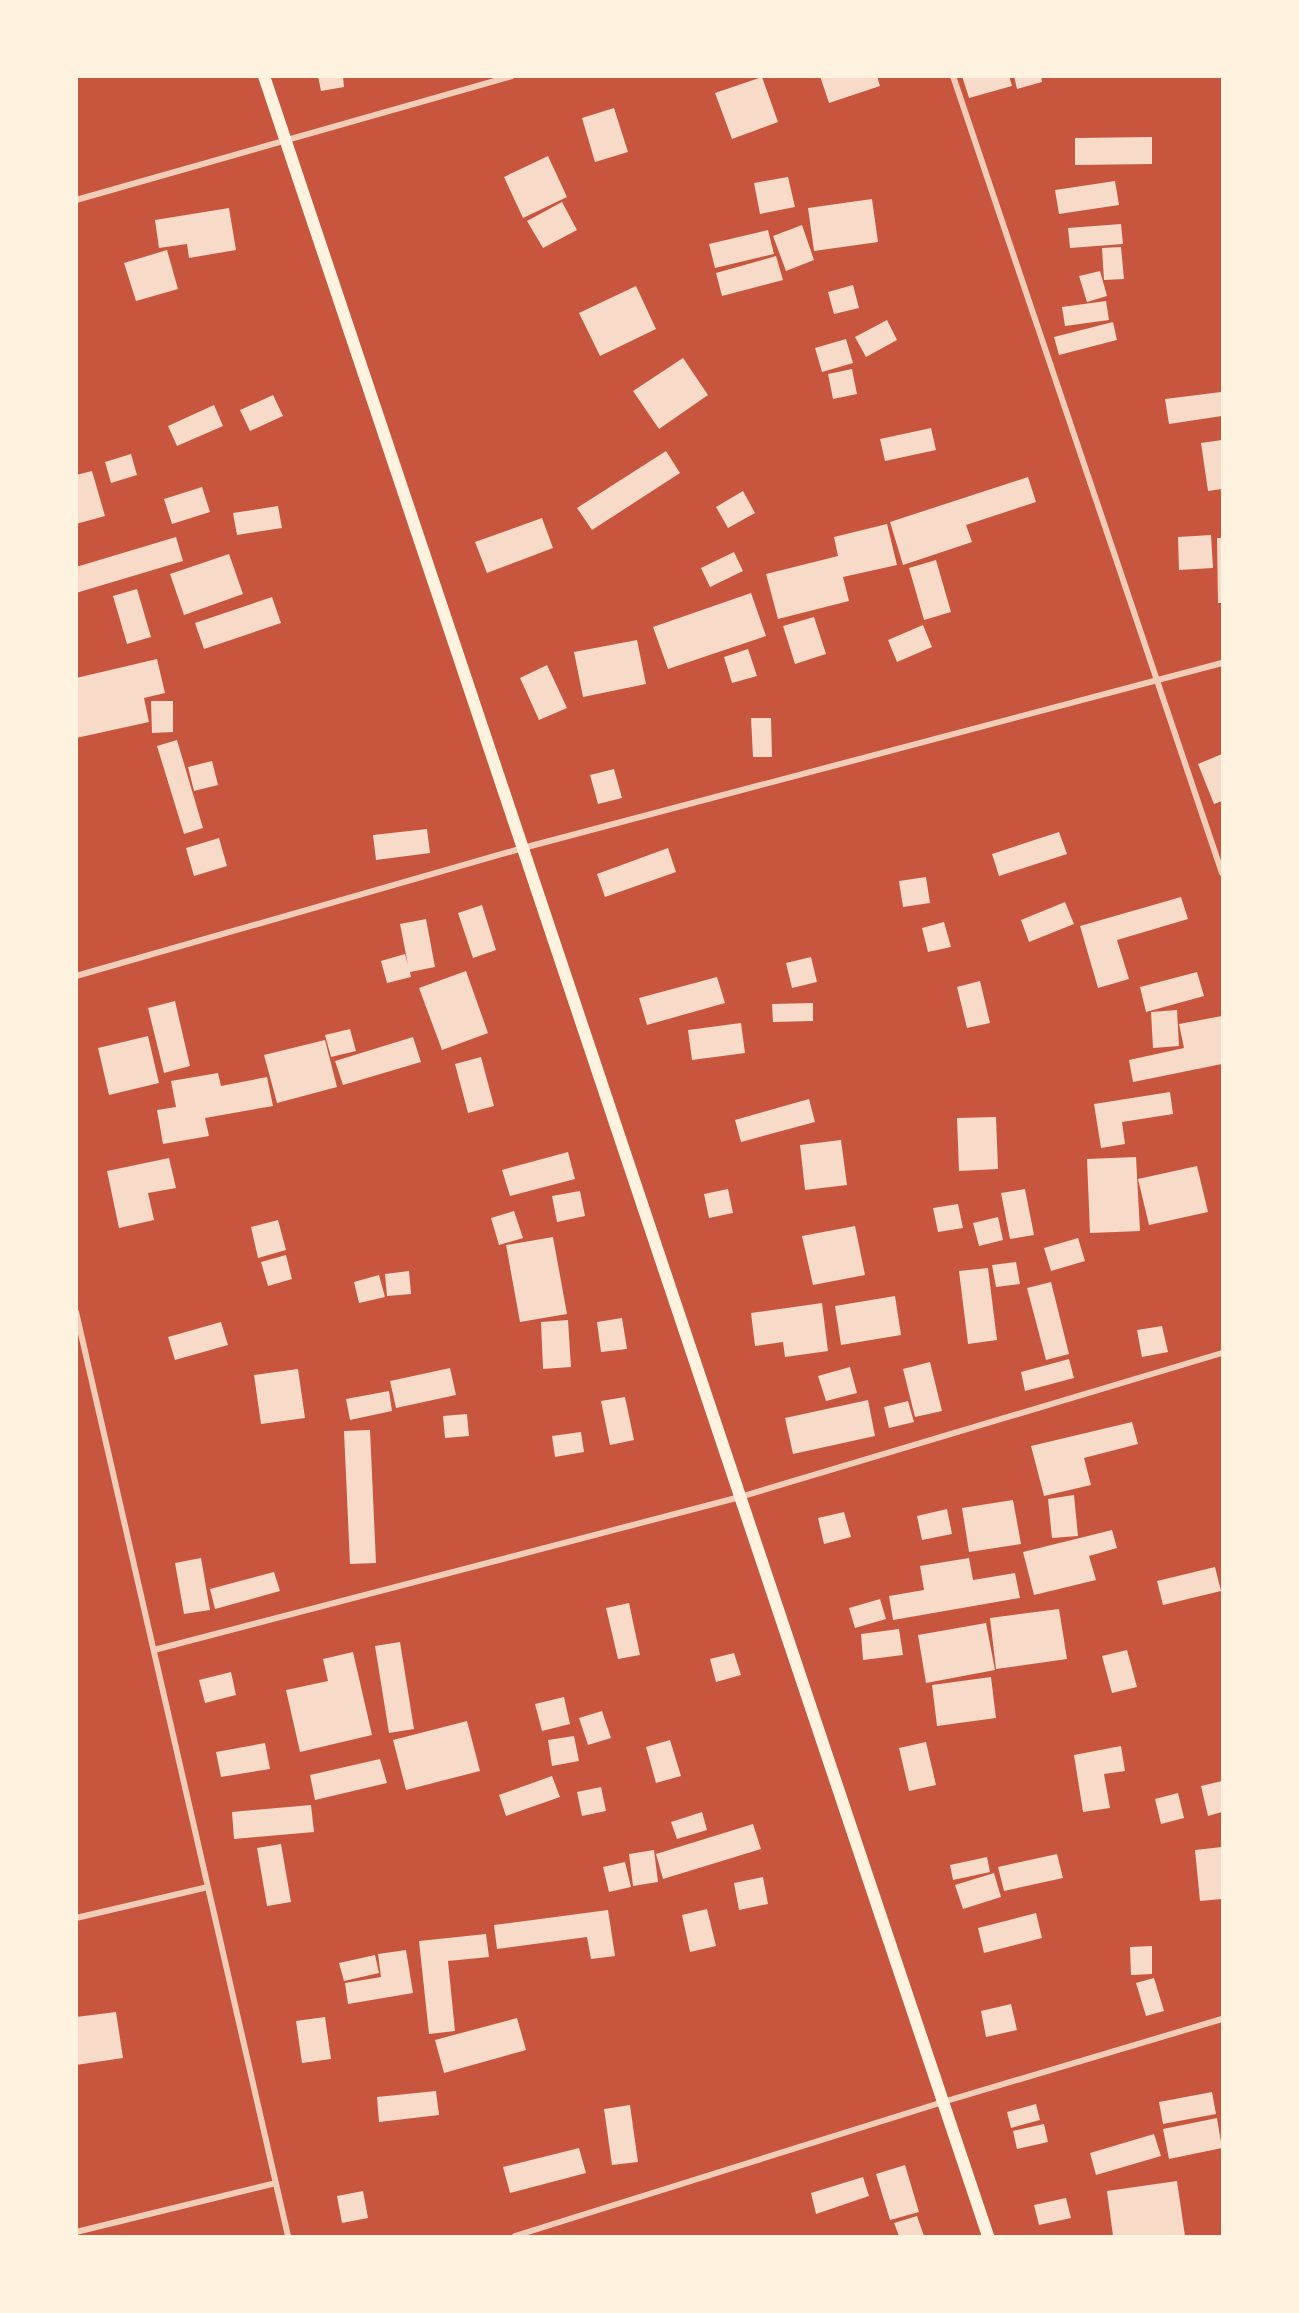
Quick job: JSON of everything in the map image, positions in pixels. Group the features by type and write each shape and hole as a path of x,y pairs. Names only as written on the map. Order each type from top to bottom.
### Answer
{"main road":[{"path":"264,76 988,2236"}],"street":[{"path":"76,200 512,76"},
{"path":"953,76 1222,873"},
{"path":"76,976 523,848 1222,663"},
{"path":"76,1312 288,2236"},
{"path":"154,1650 740,1497 1222,1353"},
{"path":"76,1918 208,1887"},
{"path":"515,2236 943,2102 1222,2019"},
{"path":"76,2232 276,2183"}],"building":[{"path":"318,76 343,76 344,87 321,91"},
{"path":"820,76 877,76 880,86 829,103"},
{"path":"962,76 1009,76 1012,86 969,98"},
{"path":"1014,76 1041,76 1042,82 1017,89"},
{"path":"762,77 778,122 732,139 715,93"},
{"path":"614,108 628,152 595,162 582,118"},
{"path":"1152,137 1152,164 1075,165 1075,138"},
{"path":"548,156 567,197 523,218 504,177"},
{"path":"788,177 795,207 760,214 754,183"},
{"path":"1115,181 1119,205 1059,214 1055,190"},
{"path":"872,199 878,242 814,251 808,208"},
{"path":"562,202 577,230 543,248 527,221"},
{"path":"229,208 236,250 189,258 187,244 159,248 155,220"},
{"path":"1121,224 1123,244 1070,248 1068,228"},
{"path":"802,225 814,260 786,271 773,236"},
{"path":"768,230 774,254 715,268 709,244"},
{"path":"1121,247 1124,279 1104,280 1102,248"},
{"path":"167,250 178,289 136,301 124,263"},
{"path":"776,256 783,280 722,296 716,273"},
{"path":"1100,271 1107,296 1087,302 1079,276"},
{"path":"853,285 859,308 834,314 828,292"},
{"path":"636,286 656,329 600,356 579,313"},
{"path":"1106,301 1109,320 1065,326 1062,307"},
{"path":"887,320 897,340 866,357 855,337"},
{"path":"1113,322 1117,340 1059,355 1054,337"},
{"path":"846,339 853,363 822,372 815,348"},
{"path":"683,358 708,395 659,429 633,391"},
{"path":"852,369 857,394 833,399 828,374"},
{"path":"1221,392 1222,416 1169,424 1165,399"},
{"path":"273,395 283,416 250,431 240,410"},
{"path":"214,405 223,426 177,446 168,426"},
{"path":"931,428 936,450 885,461 880,439"},
{"path":"1222,440 1222,489 1208,491 1201,443"},
{"path":"666,451 680,473 592,530 577,508"},
{"path":"131,454 137,475 111,483 105,462"},
{"path":"92,471 105,516 76,524 76,475"},
{"path":"1028,477 1036,502 966,525 972,542 903,565 890,522"},
{"path":"202,487 210,512 172,524 164,499"},
{"path":"743,491 755,513 728,528 716,507"},
{"path":"278,506 282,528 237,535 233,513"},
{"path":"542,518 553,548 487,573 475,542"},
{"path":"887,524 897,565 843,577 849,601 778,619 766,574 838,556 834,537"},
{"path":"1211,535 1213,568 1179,570 1178,537"},
{"path":"176,537 183,561 76,593 76,567"},
{"path":"1217,538 1222,538 1222,603 1218,603"},
{"path":"734,552 743,571 710,587 701,568"},
{"path":"229,554 243,594 184,615 170,574"},
{"path":"936,560 951,612 924,620 909,568"},
{"path":"137,589 151,637 127,644 113,596"},
{"path":"751,593 766,636 668,669 653,627"},
{"path":"272,597 281,623 204,649 195,623"},
{"path":"814,617 826,654 795,664 783,626"},
{"path":"923,625 932,647 897,662 888,640"},
{"path":"637,640 646,684 583,697 574,652"},
{"path":"748,649 757,676 732,683 724,657"},
{"path":"157,659 165,693 144,698 149,722 76,738 76,678"},
{"path":"547,665 567,708 539,720 520,678"},
{"path":"151,701 173,701 173,732 152,733"},
{"path":"751,718 771,718 772,757 753,757"},
{"path":"177,740 203,828 184,834 157,746"},
{"path":"1222,754 1222,801 1214,804 1198,764"},
{"path":"212,761 218,785 194,791 188,767"},
{"path":"614,769 622,798 598,804 590,775"},
{"path":"427,829 430,853 376,860 373,835"},
{"path":"1059,832 1067,854 999,876 992,854"},
{"path":"219,838 227,866 194,876 186,848"},
{"path":"668,848 676,872 605,897 597,874"},
{"path":"926,877 930,903 903,907 899,881"},
{"path":"1181,897 1188,919 1117,940 1129,979 1098,988 1080,926"},
{"path":"1065,902 1074,924 1029,942 1021,920"},
{"path":"482,905 496,950 473,958 458,913"},
{"path":"426,919 435,967 410,972 411,977 387,983 381,961 405,954 408,965 400,924"},
{"path":"944,922 951,947 928,952 922,928"},
{"path":"811,957 817,982 792,988 786,963"},
{"path":"466,971 488,1033 442,1050 419,988"},
{"path":"1197,972 1204,996 1146,1012 1140,987"},
{"path":"717,977 725,1003 647,1025 639,998"},
{"path":"980,981 990,1023 967,1028 957,987"},
{"path":"175,1001 190,1066 164,1073 148,1008"},
{"path":"813,1003 813,1021 773,1022 772,1004"},
{"path":"1177,1010 1179,1046 1153,1048 1151,1012"},
{"path":"1222,1016 1222,1064 1133,1082 1129,1060 1184,1048 1179,1024"},
{"path":"741,1023 745,1053 692,1060 688,1030"},
{"path":"350,1029 356,1051 331,1057 325,1035"},
{"path":"148,1036 159,1083 109,1095 98,1048"},
{"path":"413,1037 421,1062 343,1085 335,1061"},
{"path":"325,1040 337,1087 277,1103 264,1055"},
{"path":"481,1057 494,1106 468,1113 455,1064"},
{"path":"218,1073 221,1086 267,1077 273,1106 205,1118 209,1136 163,1144 157,1110 176,1107 171,1081"},
{"path":"1170,1092 1173,1114 1122,1122 1125,1144 1101,1148 1094,1104"},
{"path":"809,1099 815,1122 741,1142 735,1120"},
{"path":"996,1117 998,1169 959,1171 957,1118"},
{"path":"841,1140 847,1185 805,1190 800,1145"},
{"path":"568,1152 575,1179 510,1196 502,1170"},
{"path":"1136,1157 1140,1231 1090,1233 1087,1159"},
{"path":"169,1158 176,1188 148,1193 154,1220 119,1228 107,1171"},
{"path":"1197,1166 1208,1212 1149,1225 1138,1179"},
{"path":"728,1189 733,1213 709,1218 704,1194"},
{"path":"1025,1189 1034,1235 1010,1239 1001,1193"},
{"path":"580,1191 585,1216 557,1222 552,1196"},
{"path":"958,1204 963,1228 938,1232 933,1208"},
{"path":"514,1211 523,1238 499,1245 491,1218"},
{"path":"998,1217 1003,1240 979,1246 973,1223"},
{"path":"278,1220 286,1250 258,1258 251,1227"},
{"path":"855,1226 865,1275 813,1285 802,1236"},
{"path":"553,1237 567,1314 520,1322 506,1245"},
{"path":"1078,1238 1085,1261 1051,1271 1044,1248"},
{"path":"286,1255 292,1279 268,1286 261,1262"},
{"path":"1016,1262 1020,1284 996,1287 992,1265"},
{"path":"988,1268 997,1340 968,1344 959,1271"},
{"path":"409,1271 411,1294 387,1296 385,1274"},
{"path":"379,1275 385,1297 359,1303 354,1282"},
{"path":"1051,1282 1069,1354 1046,1360 1027,1288"},
{"path":"895,1296 901,1335 841,1345 835,1306"},
{"path":"822,1303 828,1351 785,1357 783,1342 755,1346 751,1313"},
{"path":"622,1318 627,1349 601,1352 597,1322"},
{"path":"568,1320 571,1367 543,1369 541,1322"},
{"path":"221,1322 228,1345 175,1360 168,1337"},
{"path":"1162,1326 1168,1352 1142,1357 1137,1330"},
{"path":"1069,1359 1074,1378 1025,1391 1021,1372"},
{"path":"930,1362 942,1411 915,1417 903,1369"},
{"path":"850,1367 857,1393 826,1401 818,1376"},
{"path":"450,1368 456,1395 396,1408 390,1381"},
{"path":"298,1369 305,1418 261,1424 254,1375"},
{"path":"389,1391 392,1411 350,1420 346,1399"},
{"path":"625,1397 634,1440 610,1445 601,1401"},
{"path":"868,1400 875,1436 793,1454 785,1418"},
{"path":"908,1401 914,1422 889,1428 884,1407"},
{"path":"467,1414 469,1436 445,1438 443,1416"},
{"path":"1132,1422 1138,1444 1084,1458 1091,1485 1044,1496 1031,1446"},
{"path":"370,1430 376,1563 350,1564 344,1431"},
{"path":"581,1432 584,1452 555,1457 552,1436"},
{"path":"1074,1495 1078,1536 1052,1538 1048,1499"},
{"path":"1013,1500 1021,1544 969,1552 962,1508"},
{"path":"947,1509 952,1534 922,1540 917,1516"},
{"path":"844,1512 851,1537 824,1544 818,1518"},
{"path":"1112,1530 1117,1548 1089,1556 1096,1580 1034,1595 1023,1552"},
{"path":"201,1558 210,1610 184,1614 175,1563"},
{"path":"969,1558 973,1580 1015,1573 1020,1598 893,1620 889,1596 924,1590 920,1566"},
{"path":"1215,1567 1221,1591 1163,1605 1157,1581"},
{"path":"274,1572 280,1591 215,1609 210,1589"},
{"path":"880,1599 886,1619 855,1628 849,1608"},
{"path":"629,1603 640,1655 618,1659 606,1608"},
{"path":"1059,1609 1067,1659 996,1669 990,1618"},
{"path":"986,1623 995,1670 926,1683 918,1635"},
{"path":"899,1629 903,1655 863,1660 861,1634"},
{"path":"400,1642 414,1729 389,1733 375,1646"},
{"path":"1127,1650 1137,1687 1112,1693 1102,1656"},
{"path":"353,1652 372,1735 300,1752 286,1690 328,1681 323,1659"},
{"path":"734,1653 741,1675 716,1682 710,1659"},
{"path":"231,1672 236,1695 205,1703 199,1680"},
{"path":"991,1677 996,1718 937,1726 932,1685"},
{"path":"564,1697 570,1724 542,1731 535,1704"},
{"path":"602,1711 611,1738 588,1745 579,1718"},
{"path":"467,1721 480,1771 406,1790 393,1740"},
{"path":"574,1736 579,1761 552,1766 548,1740"},
{"path":"670,1740 681,1776 656,1783 646,1747"},
{"path":"926,1742 936,1785 909,1791 899,1748"},
{"path":"265,1743 270,1769 221,1777 216,1752"},
{"path":"1121,1746 1125,1771 1104,1774 1110,1808 1083,1812 1074,1755"},
{"path":"380,1759 387,1783 315,1800 310,1775"},
{"path":"552,1776 560,1797 506,1816 499,1795"},
{"path":"1222,1781 1222,1812 1208,1816 1201,1786"},
{"path":"601,1787 606,1811 582,1816 577,1792"},
{"path":"1178,1793 1184,1818 1161,1824 1155,1799"},
{"path":"311,1805 314,1832 234,1839 232,1812"},
{"path":"702,1812 707,1830 677,1839 671,1822"},
{"path":"753,1824 761,1849 663,1879 656,1854"},
{"path":"281,1844 291,1902 267,1906 257,1848"},
{"path":"1222,1847 1222,1899 1200,1901 1195,1850"},
{"path":"654,1850 658,1882 633,1886 629,1854"},
{"path":"1057,1854 1063,1878 1004,1891 998,1867"},
{"path":"987,1857 990,1872 953,1880 950,1865"},
{"path":"625,1862 631,1887 609,1892 603,1867"},
{"path":"994,1873 1001,1897 963,1909 955,1885"},
{"path":"763,1877 768,1904 739,1910 734,1883"},
{"path":"707,1909 716,1946 690,1952 682,1915"},
{"path":"608,1910 615,1956 591,1959 587,1937 497,1949 494,1925"},
{"path":"1036,1913 1042,1938 984,1953 978,1928"},
{"path":"486,1934 489,1957 448,1961 455,2031 429,2034 419,1941"},
{"path":"1152,1946 1152,1974 1131,1975 1130,1947"},
{"path":"406,1950 413,1993 348,2004 345,1983 381,1977 378,1954"},
{"path":"375,1955 379,1973 344,1981 339,1963"},
{"path":"1154,1978 1164,2011 1146,2016 1136,1983"},
{"path":"1011,2004 1017,2030 986,2037 981,2011"},
{"path":"116,2012 123,2058 76,2065 76,2017"},
{"path":"325,2017 331,2059 302,2063 296,2021"},
{"path":"517,2018 526,2050 444,2073 435,2040"},
{"path":"436,2091 439,2115 379,2122 377,2097"},
{"path":"1212,2092 1216,2114 1163,2124 1159,2102"},
{"path":"1036,2104 1040,2120 1011,2128 1007,2112"},
{"path":"630,2105 638,2162 612,2165 604,2109"},
{"path":"1217,2118 1222,2148 1169,2159 1163,2129"},
{"path":"1044,2124 1048,2142 1017,2149 1013,2131"},
{"path":"1154,2134 1161,2156 1096,2175 1090,2153"},
{"path":"579,2148 586,2173 510,2193 503,2167"},
{"path":"905,2165 919,2212 890,2220 876,2174"},
{"path":"863,2177 869,2196 816,2214 811,2193"},
{"path":"1177,2181 1185,2236 1113,2236 1107,2191"},
{"path":"363,2191 368,2218 342,2223 337,2196"},
{"path":"1066,2198 1071,2218 1039,2225 1034,2205"},
{"path":"917,2216 924,2236 899,2236 894,2223"}]}
